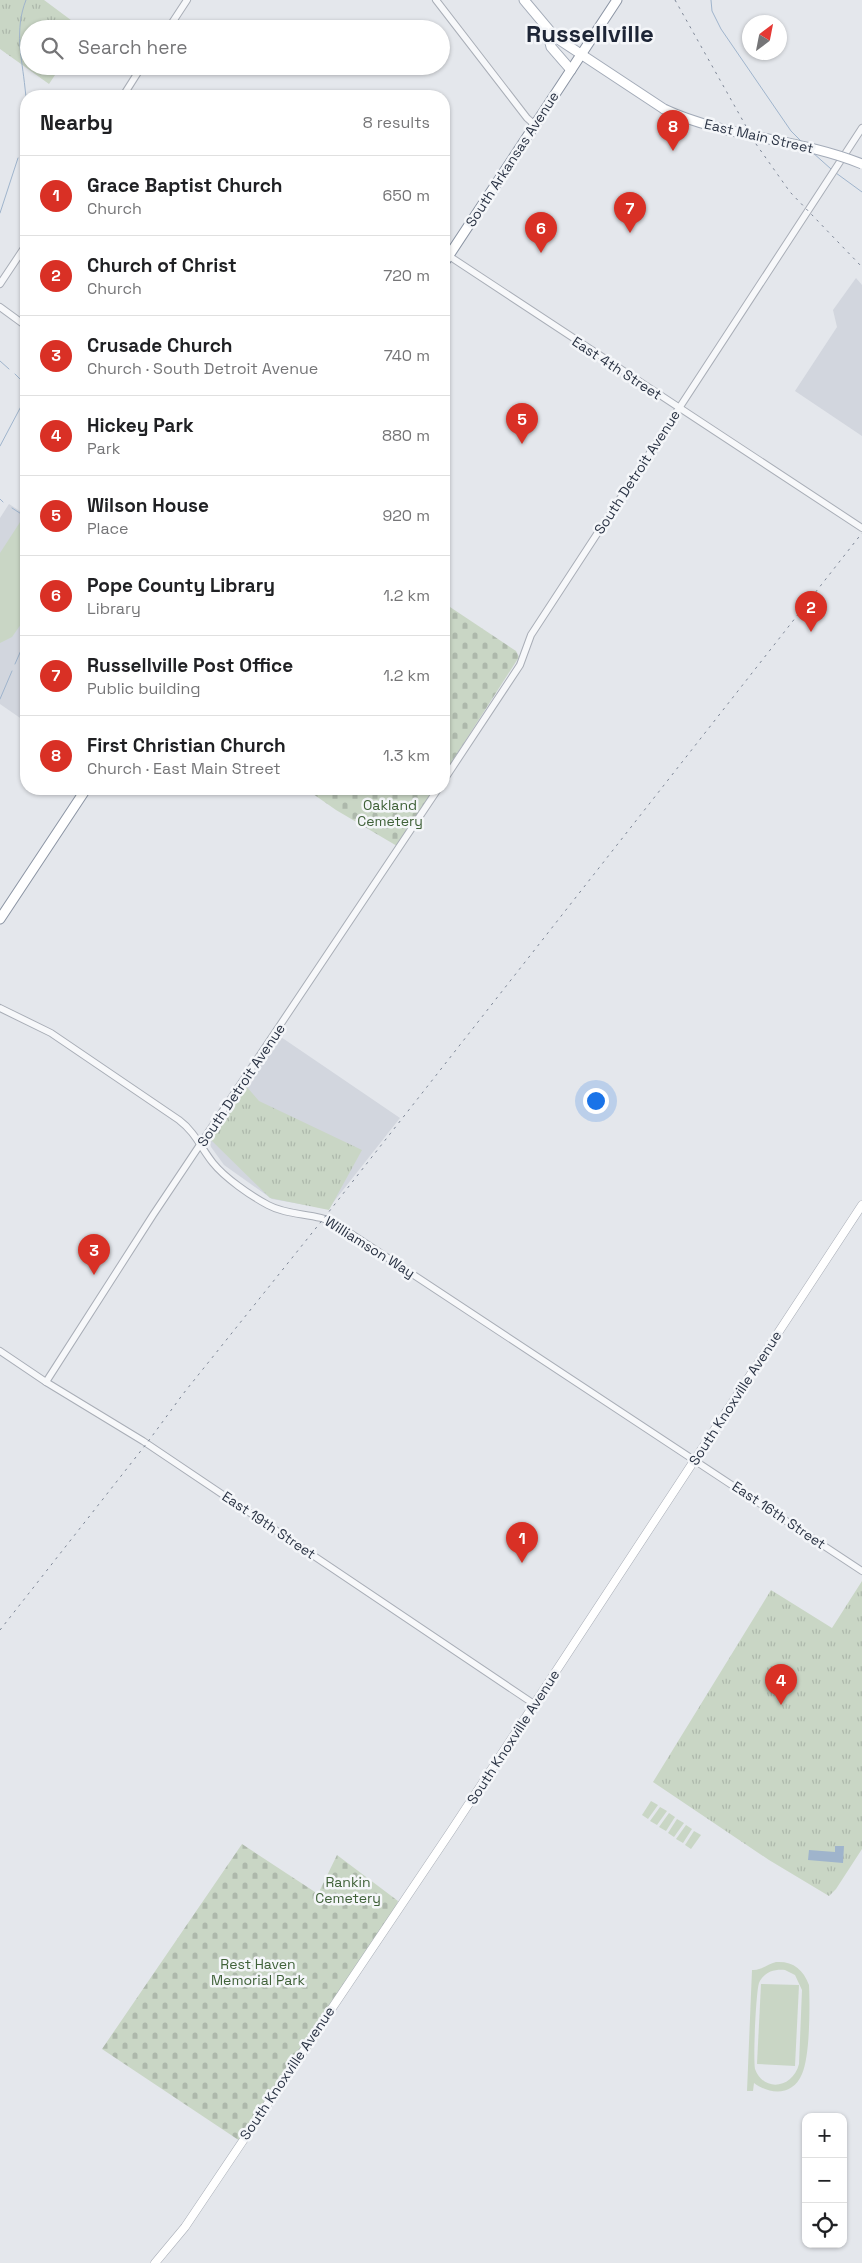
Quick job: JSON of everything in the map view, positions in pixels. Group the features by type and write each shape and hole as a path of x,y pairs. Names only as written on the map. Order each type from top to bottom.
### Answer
{"main road":[{"path":"524,0 547,30 551,47 571,70"},
{"name":"South Arkansas Avenue","path":"450,254 617,0"},
{"name":"East Main Street","path":"547,30 581,55 664,109 687,119 816,149 862,164"},
{"path":"0,919 82,795"},
{"name":"South Knoxville Avenue","path":"155,2263 172,2245 201,2204 534,1704 862,1205"}],"street":[{"path":"174,20 187,0"},
{"path":"436,0 527,118 535,125"},
{"path":"127,90 136,75"},
{"name":"South Detroit Avenue","path":"450,771 520,665 531,635 862,128"},
{"path":"0,284 20,254"},
{"name":"East 4th Street","path":"450,263 679,408 862,528"},
{"path":"0,307 20,322"},
{"name":"South Detroit Avenue","path":"46,1382 153,1215 434,795"},
{"name":"Williamson Way","path":"0,1008 51,1033 188,1127 221,1172 269,1205 287,1212 324,1218 338,1225 695,1459"},
{"name":"East 19th Street","path":"0,1351 46,1382 147,1443 534,1704"},
{"name":"East 16th Street","path":"695,1459 862,1571"}],"shaded area":[{"path":"856,278 862,285 862,436 795,391 837,327 833,310"},
{"path":"9,504 20,511 20,718 0,704 0,518"},
{"path":"278,1035 400,1118 328,1209 272,1199 224,1165 211,1147 209,1138"}],"green space":[{"path":"0,0 44,0 71,20 20,20 20,63 0,49"},
{"path":"36,75 55,75 49,84"},
{"path":"20,522 20,626 12,637 0,643 0,553"},
{"name":"Oakland Cemetery","path":"450,607 516,651 519,657 450,765"},
{"name":"Oakland Cemetery","path":"315,795 430,795 397,846"},
{"path":"246,1086 259,1101 362,1150 329,1210 270,1198 210,1139"},
{"path":"862,1581 862,1849 836,1889 829,1896 769,1860 653,1782 771,1590 832,1628"},
{"path":"651,1801 658,1805 648,1819 642,1815"},
{"path":"660,1807 667,1811 657,1825 650,1821"},
{"path":"669,1813 675,1817 666,1831 659,1827"},
{"path":"677,1819 684,1823 674,1837 668,1833"},
{"path":"686,1825 692,1829 683,1843 676,1839"},
{"path":"694,1831 701,1835 691,1849 685,1845"},
{"name":"Rest Haven Memorial Park","path":"242,1844 318,1894 337,1855 398,1901 384,1938 243,2143 102,2049"},
{"path":"776,1962 787,1963 797,1967 809,1985 809,2031 805,2066 798,2081 787,2090 767,2090 754,2083 753,2091 747,2091 752,1970","holes":["777,1970 785,1970 795,1975 802,1990 799,2064 791,2078 778,2085 771,2084 759,2077 755,2069 755,2025 759,1983 764,1976"]},
{"path":"761,1984 799,1985 795,2066 757,2064"}],"water":[{"path":"835,1846 844,1846 843,1863 808,1860 809,1850 835,1852"}],"waterway":[{"path":"20,20 26,0"},
{"path":"711,0 712,11 721,29 791,131 802,142"},
{"path":"20,22 20,33"},
{"path":"23,75 25,90"},
{"path":"812,152 831,169"},
{"path":"0,213 18,158"},
{"path":"836,173 862,192"},
{"path":"0,361 9,369"},
{"path":"15,374 20,379"},
{"path":"0,446 20,408"},
{"path":"0,499 3,502"},
{"path":"12,508 20,513"},
{"path":"15,664 20,653"},
{"path":"0,699 12,671"}],"railway":[{"path":"675,0 756,144 790,192 862,267"},
{"path":"0,1630 147,1443 183,1394 324,1218 862,533"}],"place":[{"name":"First Christian Church","path":"673,151"},
{"name":"Russellville Post Office","path":"630,233"},
{"name":"Pope County Library","path":"541,253"},
{"name":"Wilson House","path":"522,444"},
{"name":"Church of Christ","path":"811,632"},
{"name":"Crusade Church","path":"94,1275"},
{"name":"Grace Baptist Church","path":"522,1563"},
{"name":"Hickey Park","path":"781,1705"}],"district":[{"name":"Russellville","path":"590,33"}],"park label":[{"name":"Rankin Cemetery","path":"348,1890"}]}
